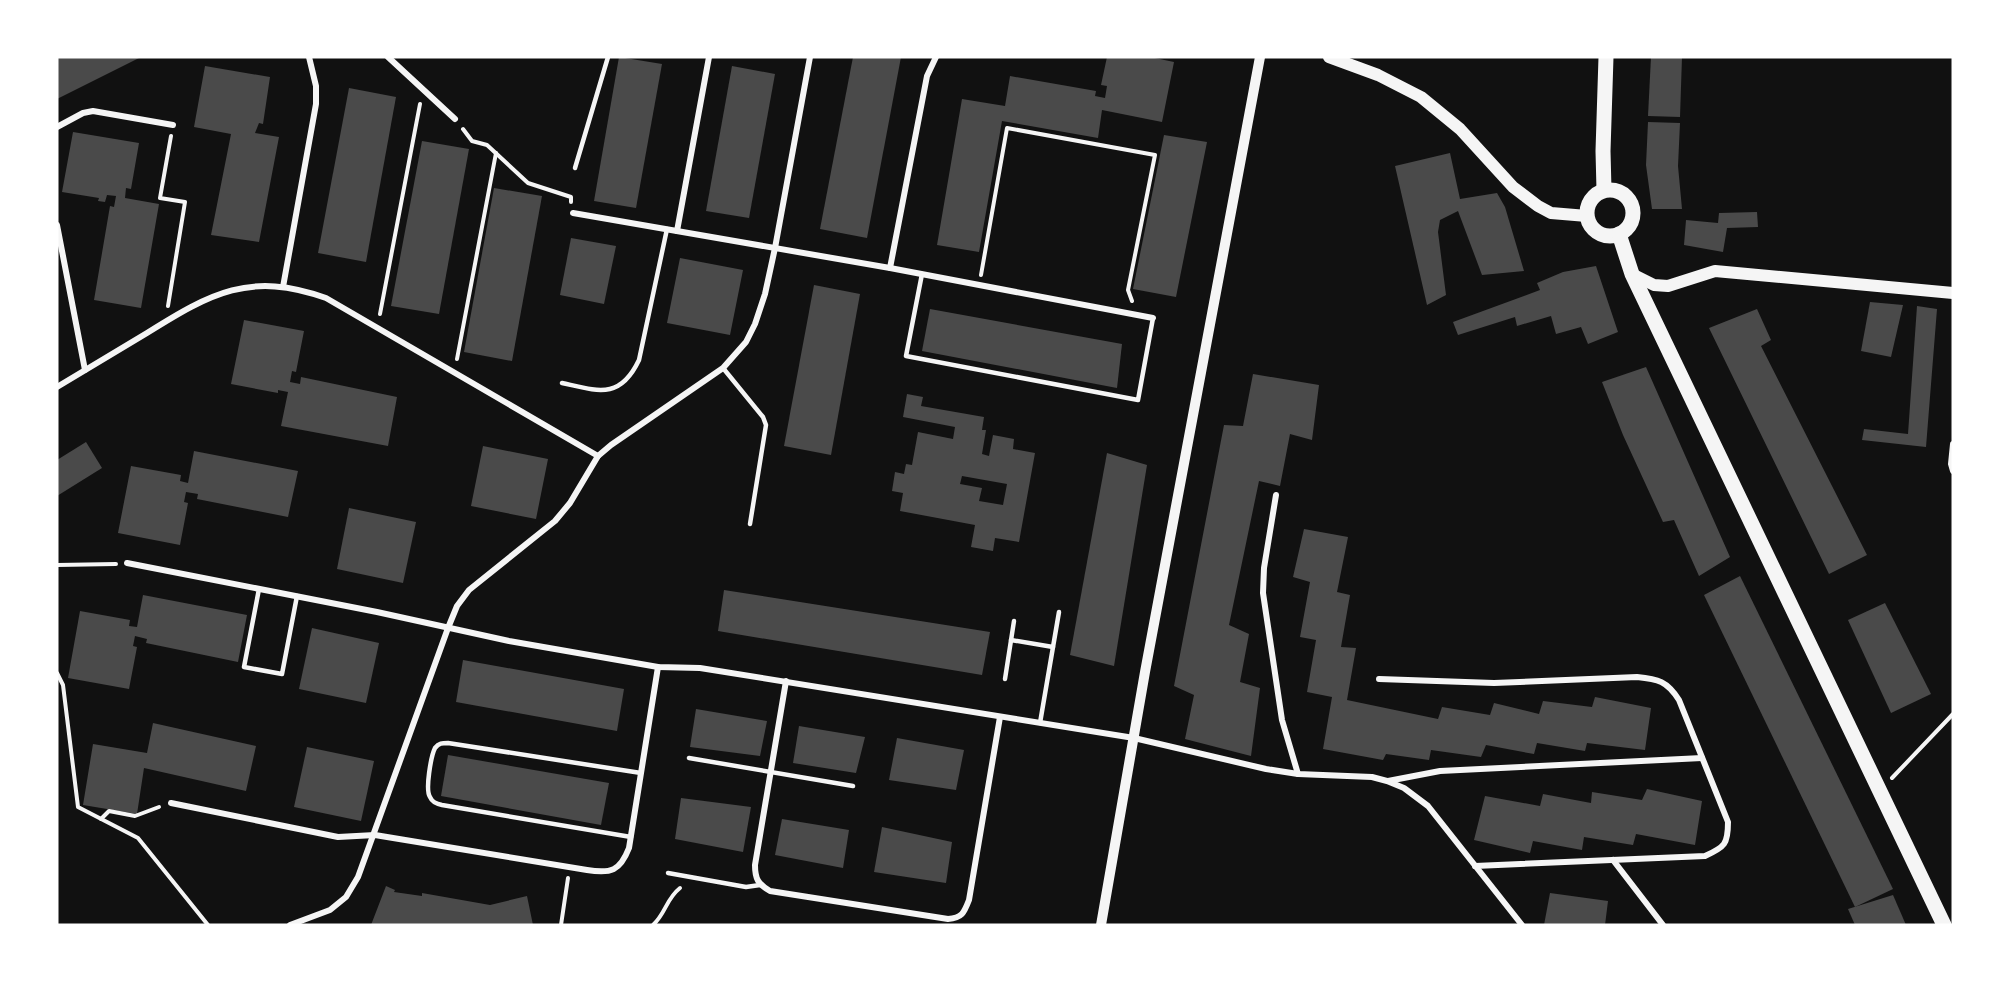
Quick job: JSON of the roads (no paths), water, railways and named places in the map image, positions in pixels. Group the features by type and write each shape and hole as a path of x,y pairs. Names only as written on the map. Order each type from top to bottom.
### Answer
{"main road":[{"path":"1329,57 1378,75 1421,97 1460,129 1514,186 1538,206 1551,213 1587,216"},
{"path":"1604,190 1606,57"},
{"path":"1604,190 1621,192 1632,205 1631,222 1626,230 1619,234 1605,236 1598,233 1592,229 1587,216 1592,197 1604,190"},
{"path":"1619,234 1632,274 1944,925"},
{"path":"1632,274 1654,285 1668,286 1715,271 1953,293"}],"street":[{"path":"283,287 316,104 316,86 309,57"},
{"path":"388,57 455,119"},
{"path":"677,231 709,57"},
{"path":"290,925 330,910 346,897 358,877 448,628 458,606 469,590 555,521 570,503 598,456 723,368 746,342 755,324 775,248 810,57"},
{"path":"890,268 927,76 936,57"},
{"path":"1101,925 1260,57"},
{"path":"57,127 83,113 93,111 173,124"},
{"path":"573,213 890,268 1153,318"},
{"path":"57,225 85,370"},
{"path":"57,387 189,306 218,294 246,287 283,287 305,290 326,298 598,456"},
{"path":"1953,444 1951,464 1953,471"},
{"path":"1276,495 1264,568 1263,593 1281,720 1298,774"},
{"path":"127,563 509,641 658,667 700,668 1134,738 1266,769 1298,774 1372,777 1404,788 1428,806 1522,925"},
{"path":"171,803 338,837 375,835 607,872 617,868 625,859 629,848 658,667"},
{"path":"1378,679 1494,683 1637,677 1654,679 1666,684 1679,700 1728,822 1728,840 1720,849 1705,856 1475,866"},
{"path":"786,681 755,865 755,876 760,885 770,891 948,920 957,919 964,912 969,900 1000,717"},
{"path":"1387,781 1440,771 1702,758"},
{"path":"1613,860 1663,925"}],"lane":[{"path":"575,168 608,57"},
{"path":"562,383 596,391 610,389 623,384 632,373 639,360 667,229"},
{"path":"921,274 906,356 1138,400 1153,318"},
{"path":"723,368 766,425 750,524"},
{"path":"259,589 244,667 282,675 297,596"},
{"path":"1040,723 1059,612"},
{"path":"1005,679 1014,621"},
{"path":"1011,640 1053,647"},
{"path":"631,837 442,806 429,796 433,754 436,746 448,743 641,773"},
{"path":"689,758 853,786"},
{"path":"668,873 746,887 760,885"}]}
